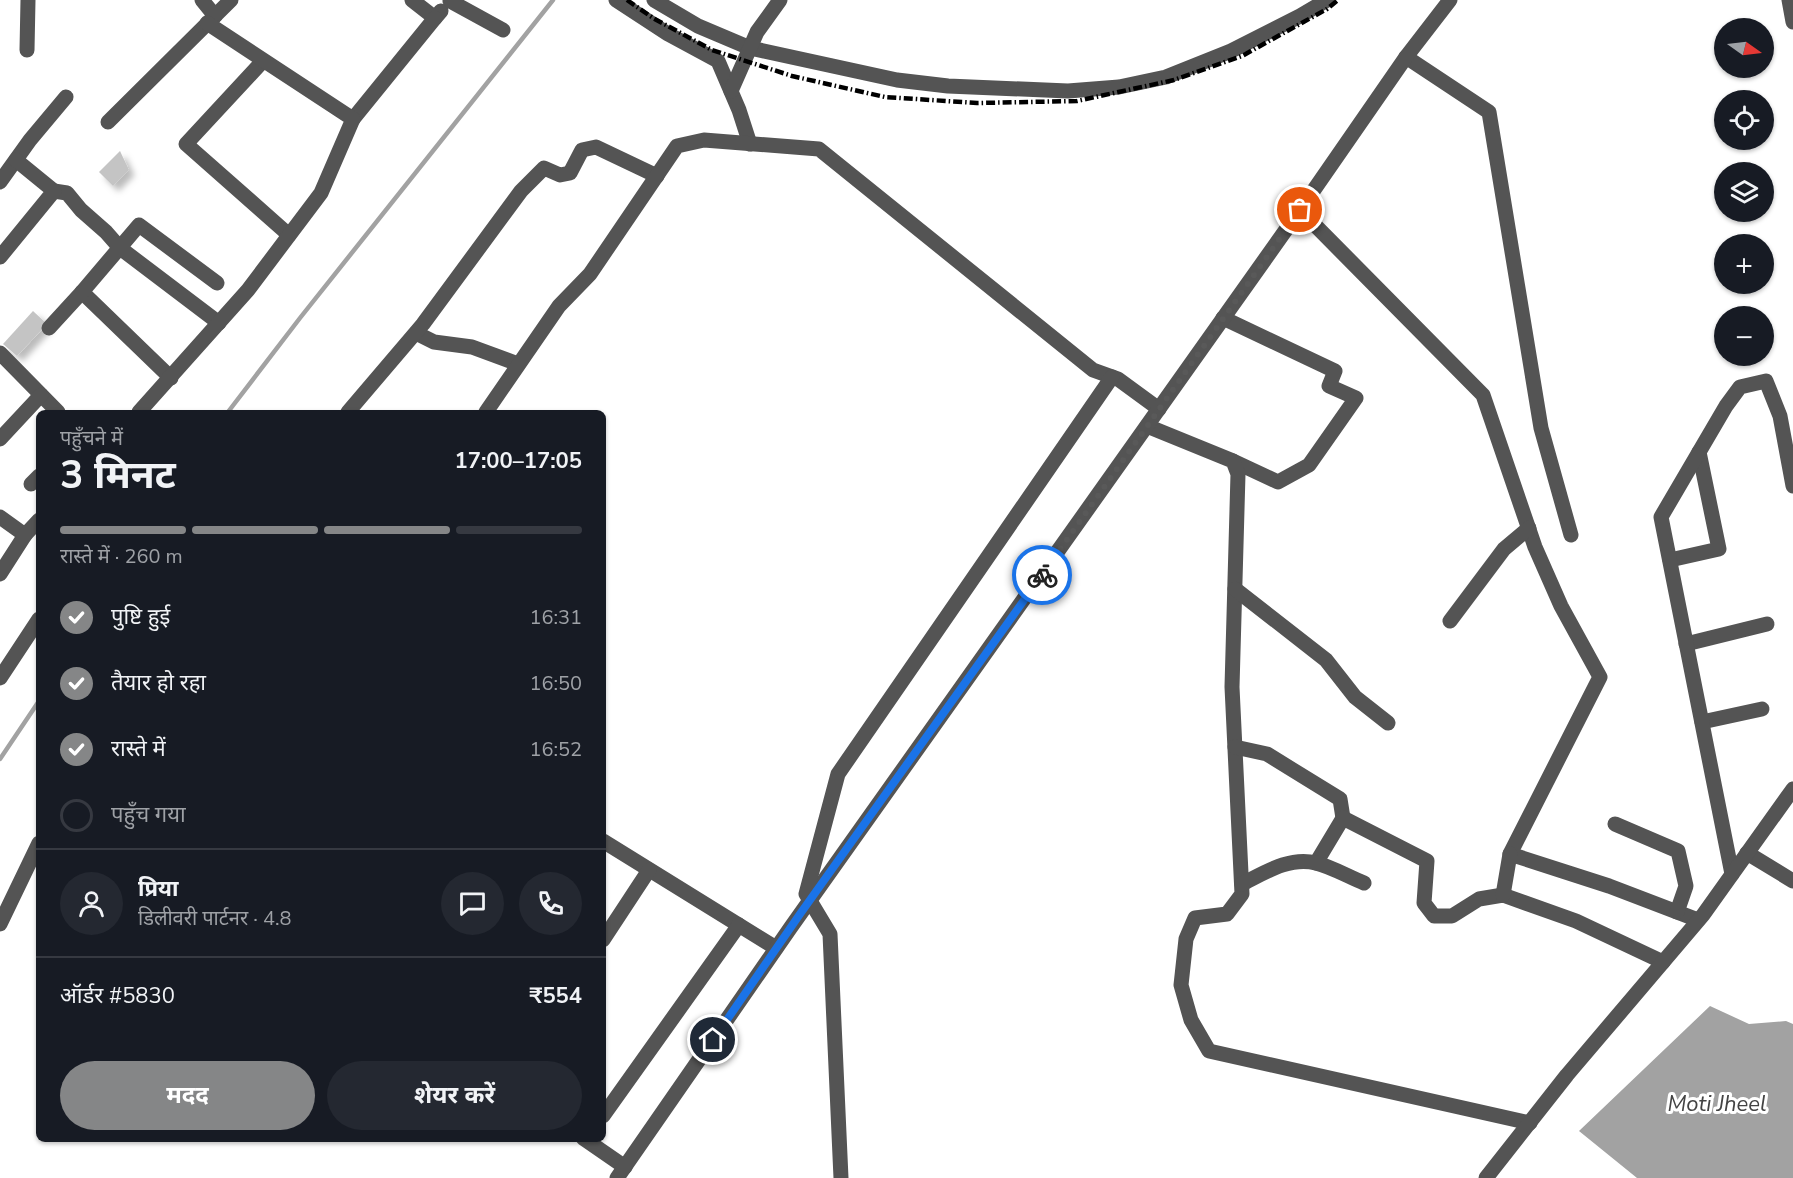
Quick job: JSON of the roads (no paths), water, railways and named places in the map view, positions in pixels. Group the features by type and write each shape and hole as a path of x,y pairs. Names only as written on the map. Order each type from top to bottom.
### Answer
{"street":[{"path":"27,50 28,0"},
{"path":"202,0 211,20 263,61 353,119"},
{"path":"108,122 231,0"},
{"path":"412,0 435,18"},
{"path":"616,0 668,34 718,61 750,144"},
{"path":"654,0 698,26 750,48 897,80 948,86 1068,91 1119,87 1166,77 1231,51 1327,0"},
{"path":"731,91 756,32 780,0"},
{"path":"588,1142 621,1173 776,948 1406,57 1450,0"},
{"path":"1789,0 1793,22"},
{"path":"142,410 248,290 290,235 321,193 353,119 450,1 503,30"},
{"path":"1406,57 1489,112 1541,428 1571,535"},
{"path":"263,61 186,144 290,235"},
{"path":"0,183 30,140 66,97"},
{"path":"487,410 559,306 590,274 677,146 704,140 819,149 1093,370 1118,379 1159,409"},
{"path":"350,410 416,333 521,191 544,168 561,175 570,173 582,150 596,147 657,176"},
{"path":"16,160 54,191 67,193 120,248 219,324"},
{"path":"0,257 54,191"},
{"path":"1300,210 1483,395 1535,547 1561,606 1600,677 1510,854 1503,895"},
{"path":"49,328 139,225 217,283"},
{"path":"82,292 171,378"},
{"path":"1147,426 1278,482 1309,465 1356,398 1329,386 1335,371 1223,318"},
{"path":"416,333 434,342 472,346 518,364"},
{"path":"0,353 56,410"},
{"path":"841,1178 830,934 806,894 838,774 1112,377"},
{"path":"1732,874 1661,517 1726,406 1740,387 1766,381 1779,416 1793,486"},
{"path":"0,439 41,395"},
{"path":"1670,560 1719,549 1699,452"},
{"path":"1233,461 1238,474 1232,687 1242,894 1227,914 1195,918 1186,939 1181,985 1191,1020 1209,1051 1530,1123"},
{"path":"0,517 25,535"},
{"path":"0,574 25,535 36,523"},
{"path":"1450,621 1504,549 1529,528"},
{"path":"1235,589 1326,660 1355,697 1388,723"},
{"path":"0,678 36,624"},
{"path":"1686,644 1767,624"},
{"path":"1702,722 1762,709"},
{"path":"1235,747 1267,754 1340,799 1343,818 1316,863"},
{"path":"1486,1178 1567,1075 1698,920 1793,789"},
{"path":"1343,818 1427,861 1424,903 1434,916 1452,916 1479,899 1503,895 1576,921 1663,962"},
{"path":"1615,824 1678,851 1686,886 1677,912"},
{"path":"606,843 776,948"},
{"path":"0,924 36,849"},
{"path":"1747,853 1793,881"},
{"path":"1510,854 1609,886 1698,920"},
{"path":"1242,884 1270,870 1296,861 1316,863 1364,883"},
{"path":"606,935 649,870"},
{"path":"606,1112 739,925"}],"water":[{"name":"Moti Jheel","path":"1710,1006 1749,1024 1786,1021 1793,1024 1793,1178 1637,1178 1579,1131"}],"waterway":[{"path":"230,410 553,0"},
{"path":"0,759 36,705"}],"railway":[{"path":"627,0 653,18 712,50 792,76 885,97 977,103 1077,101 1174,80 1242,56 1327,9 1338,0"}]}
